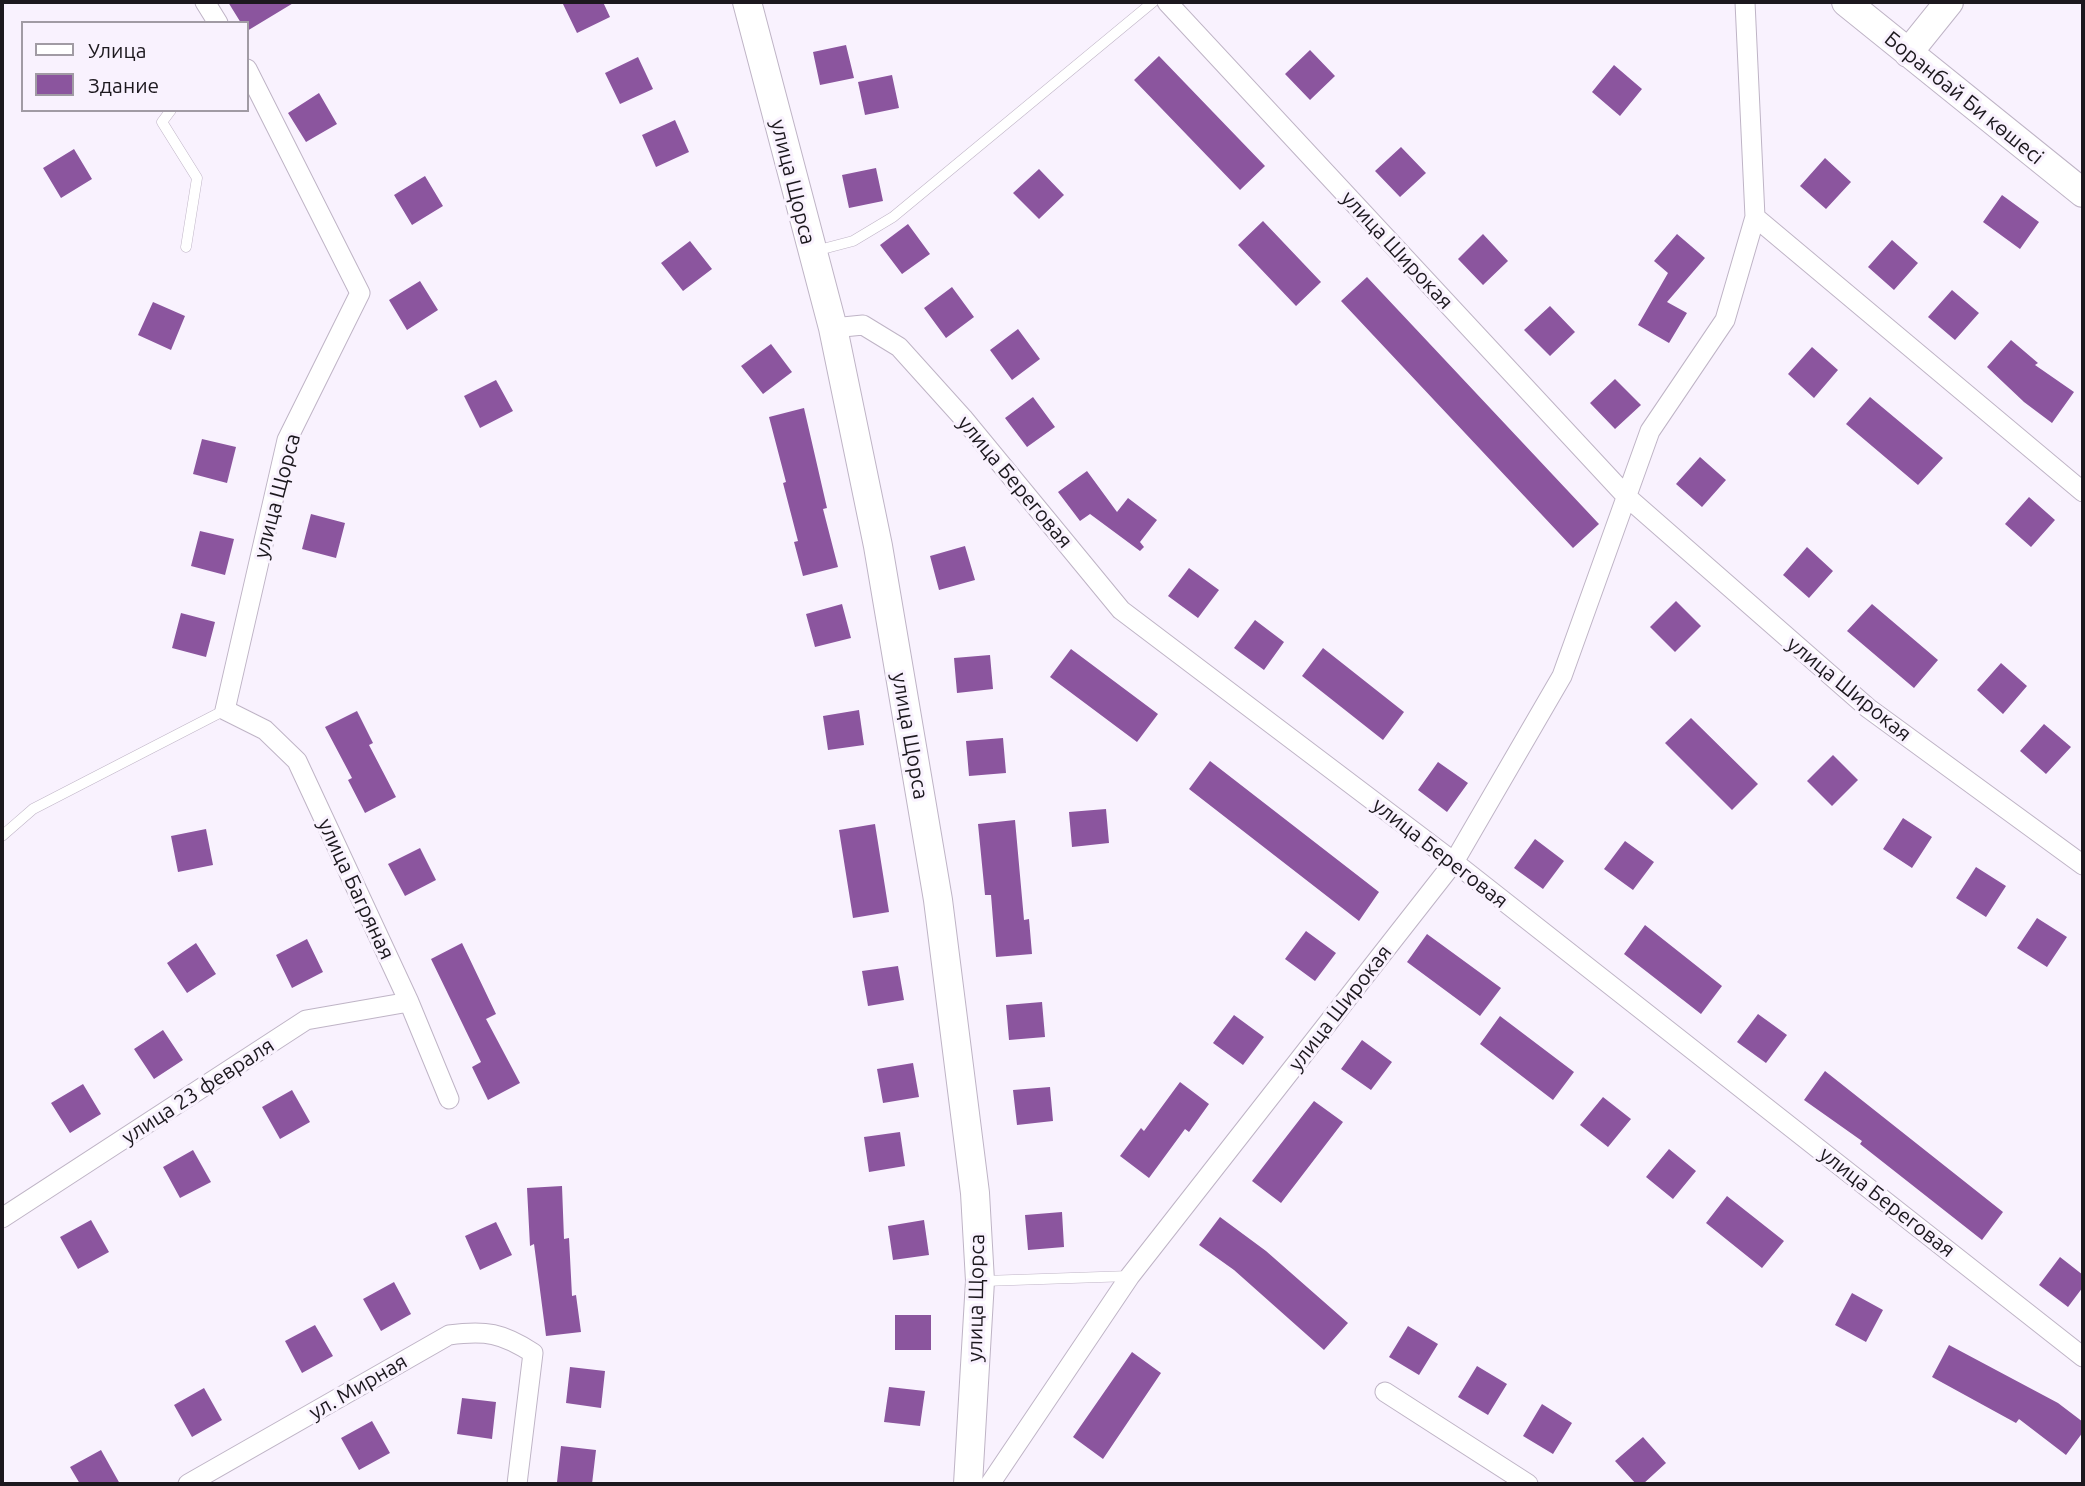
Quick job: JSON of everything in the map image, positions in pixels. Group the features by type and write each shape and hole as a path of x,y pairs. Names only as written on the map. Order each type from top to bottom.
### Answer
{"street":[{"path":"205,2 217,21"},
{"name":"улица Щорса","path":"747,2 833,328 878,546 938,900 975,1193 980,1281 968,1484"},
{"name":"улица Широкая","path":"1167,2 1627,497 1868,708 2083,864"},
{"name":"улица Широкая","path":"990,1484 1130,1276 1454,862 1562,676 1650,431 1725,320 1755,217 1745,2"},
{"name":"Боранбай Би көшесі","path":"1846,2 2083,193"},
{"path":"1908,53 1949,2"},
{"name":"улица Щорса","path":"225,710 288,440 360,293 248,71"},
{"path":"1755,217 2083,492"},
{"name":"улица Береговая","path":"833,328 863,326 899,347 962,418 1121,610 1454,862 2083,1357"},
{"name":"улица Багряная","path":"225,710 265,730 297,761 408,1002 449,1099"},
{"name":"улица 23 февраля","path":"2,1218 306,1020 408,1002"},
{"name":"ул. Мирная","path":"188,1484 449,1335 475,1332 506,1336 533,1353 517,1484"},
{"path":"1385,1392 1528,1484"}],"lane":[{"path":"811,252 853,241 894,217 1153,2"},
{"path":"170,112 162,122 197,178 186,247"},
{"path":"2,836 33,809 225,710"},
{"path":"980,1281 1130,1276"}],"building":[{"path":"228,2 295,2 248,30 248,21 240,21"},
{"path":"562,2 603,2 610,17 577,33"},
{"path":"846,45 854,78 820,85 813,52"},
{"path":"1310,50 1335,76 1310,100 1285,74"},
{"path":"1159,56 1265,166 1240,190 1134,80"},
{"path":"638,57 653,89 620,104 605,73"},
{"path":"1614,65 1642,89 1620,116 1592,92"},
{"path":"892,75 899,108 865,115 858,82"},
{"path":"319,93 337,124 306,142 288,113"},
{"path":"675,120 689,152 656,167 642,135"},
{"path":"1401,147 1426,173 1400,197 1375,171"},
{"path":"74,149 92,179 61,198 43,168"},
{"path":"1825,158 1851,182 1826,209 1800,186"},
{"path":"876,168 883,201 849,208 842,175"},
{"path":"1039,169 1064,195 1039,219 1013,193"},
{"path":"425,176 443,206 412,225 394,195"},
{"path":"2002,195 2039,222 2020,249 1983,222"},
{"path":"1263,221 1321,282 1296,306 1238,245"},
{"path":"908,224 930,254 902,274 880,245"},
{"path":"1483,234 1508,261 1483,285 1458,259"},
{"path":"1677,234 1705,258 1667,302 1687,313 1669,343 1638,325 1668,273 1654,261"},
{"path":"1892,240 1918,263 1894,290 1868,267"},
{"path":"690,241 712,269 683,291 661,263"},
{"path":"1367,277 1599,524 1573,548 1341,301"},
{"path":"420,281 438,310 407,330 389,300"},
{"path":"952,287 974,317 946,338 924,308"},
{"path":"1952,290 1979,313 1955,340 1928,317"},
{"path":"153,302 185,316 171,350 138,335"},
{"path":"1550,306 1575,332 1550,356 1524,330"},
{"path":"1018,329 1040,359 1012,380 990,350"},
{"path":"2011,340 2038,363 2035,365 2074,392 2052,423 2024,402 1987,367"},
{"path":"771,344 792,372 763,394 741,366"},
{"path":"1812,347 1838,370 1814,398 1788,374"},
{"path":"1615,379 1641,405 1615,429 1590,403"},
{"path":"496,380 513,411 480,428 464,396"},
{"path":"1033,397 1055,427 1027,447 1005,418"},
{"path":"1870,397 1943,458 1918,485 1846,424"},
{"path":"804,408 827,508 823,509 838,567 803,576 794,542 798,541 783,483 786,482 769,417"},
{"path":"202,439 236,447 227,483 193,474"},
{"path":"1700,457 1726,480 1702,507 1676,484"},
{"path":"1087,471 1117,512 1128,498 1157,520 1140,542 1144,547 1140,551 1090,514 1080,521 1058,492"},
{"path":"2029,497 2055,520 2031,547 2005,524"},
{"path":"311,514 345,523 336,558 302,549"},
{"path":"200,531 234,539 225,575 191,566"},
{"path":"965,546 975,580 939,590 930,556"},
{"path":"1807,547 1833,571 1809,598 1783,575"},
{"path":"1189,568 1219,590 1198,618 1168,596"},
{"path":"1676,601 1701,626 1675,652 1650,627"},
{"path":"842,604 851,638 815,647 806,614"},
{"path":"1872,604 1938,660 1914,688 1847,631"},
{"path":"181,613 215,622 206,657 172,648"},
{"path":"1255,620 1284,642 1264,670 1234,648"},
{"path":"1323,648 1404,712 1383,740 1302,676"},
{"path":"1071,649 1158,714 1137,742 1050,677"},
{"path":"990,655 993,689 957,693 954,658"},
{"path":"2001,663 2027,686 2003,714 1977,690"},
{"path":"859,710 864,745 828,750 823,716"},
{"path":"357,711 373,743 369,745 396,797 365,813 348,780 352,778 325,727"},
{"path":"1691,718 1758,784 1732,810 1665,743"},
{"path":"2044,724 2071,747 2046,774 2020,751"},
{"path":"1003,738 1006,773 969,776 966,741"},
{"path":"1833,755 1858,780 1832,806 1807,781"},
{"path":"1210,761 1379,892 1359,921 1189,789"},
{"path":"1438,762 1468,783 1447,812 1418,790"},
{"path":"1106,809 1109,843 1072,847 1069,812"},
{"path":"1903,818 1932,837 1912,868 1883,849"},
{"path":"1015,820 1024,920 1029,919 1032,954 996,957 991,895 985,895 978,824"},
{"path":"875,824 889,912 853,918 839,830"},
{"path":"206,829 213,865 178,872 171,836"},
{"path":"1535,839 1564,861 1543,889 1514,868"},
{"path":"1625,841 1654,862 1633,890 1604,869"},
{"path":"420,848 436,880 405,896 388,864"},
{"path":"1976,867 2006,886 1986,917 1956,898"},
{"path":"2037,918 2067,937 2047,967 2017,948"},
{"path":"1645,925 1722,986 1701,1014 1624,954"},
{"path":"1306,931 1336,953 1315,981 1285,959"},
{"path":"1427,934 1501,988 1480,1016 1407,962"},
{"path":"307,939 323,972 292,988 276,955"},
{"path":"196,943 216,974 187,993 167,963"},
{"path":"462,943 496,1014 486,1019 520,1083 488,1100 472,1067 481,1062 431,959"},
{"path":"898,966 904,1000 868,1006 862,971"},
{"path":"1042,1002 1045,1037 1009,1040 1006,1005"},
{"path":"1758,1014 1787,1035 1766,1063 1737,1042"},
{"path":"1234,1015 1264,1037 1243,1065 1213,1043"},
{"path":"1500,1016 1574,1072 1553,1100 1480,1044"},
{"path":"163,1030 183,1060 154,1079 134,1049"},
{"path":"1362,1040 1392,1062 1371,1090 1341,1069"},
{"path":"913,1063 919,1097 883,1103 877,1069"},
{"path":"1825,1071 2003,1212 1982,1240 1860,1144 1862,1141 1804,1100"},
{"path":"1180,1082 1209,1104 1189,1132 1185,1129 1149,1178 1120,1156 1141,1128 1144,1131"},
{"path":"83,1084 101,1114 70,1133 51,1103"},
{"path":"1050,1087 1053,1121 1017,1125 1013,1090"},
{"path":"292,1090 310,1122 280,1139 262,1107"},
{"path":"1603,1097 1631,1119 1608,1147 1580,1125"},
{"path":"1314,1101 1343,1122 1281,1203 1252,1181"},
{"path":"900,1132 905,1166 869,1172 864,1137"},
{"path":"1669,1149 1696,1171 1673,1199 1646,1177"},
{"path":"193,1150 211,1182 180,1198 163,1167"},
{"path":"562,1186 564,1239 569,1238 572,1296 576,1295 581,1332 546,1336 534,1244 530,1246 527,1188"},
{"path":"1727,1196 1784,1241 1762,1268 1706,1223"},
{"path":"1062,1212 1064,1247 1028,1250 1025,1215"},
{"path":"1220,1217 1266,1251 1348,1323 1324,1350 1234,1270 1199,1245"},
{"path":"91,1220 109,1252 78,1269 60,1237"},
{"path":"924,1220 929,1255 893,1260 888,1226"},
{"path":"496,1222 512,1255 480,1270 465,1236"},
{"path":"2060,1257 2083,1275 2083,1287 2068,1307 2039,1285"},
{"path":"394,1282 411,1314 381,1331 363,1299"},
{"path":"1852,1293 1883,1310 1866,1342 1835,1325"},
{"path":"895,1315 931,1315 931,1350 895,1350"},
{"path":"315,1325 333,1356 302,1373 285,1341"},
{"path":"1408,1326 1438,1344 1419,1375 1389,1357"},
{"path":"1949,1345 2058,1403 2083,1422 2083,1432 2066,1455 2019,1419 2016,1423 1932,1377"},
{"path":"1132,1352 1161,1373 1103,1459 1073,1437"},
{"path":"1477,1366 1507,1384 1488,1415 1458,1397"},
{"path":"570,1367 605,1371 601,1408 566,1403"},
{"path":"889,1387 925,1391 920,1426 884,1422"},
{"path":"204,1388 222,1420 192,1437 174,1405"},
{"path":"462,1398 496,1402 492,1439 457,1434"},
{"path":"1542,1404 1572,1423 1553,1454 1523,1436"},
{"path":"372,1421 390,1453 359,1470 341,1438"},
{"path":"1643,1437 1666,1463 1643,1484 1636,1484 1615,1461"},
{"path":"561,1446 596,1450 592,1484 557,1482"},
{"path":"101,1450 120,1484 80,1484 70,1467"}]}
